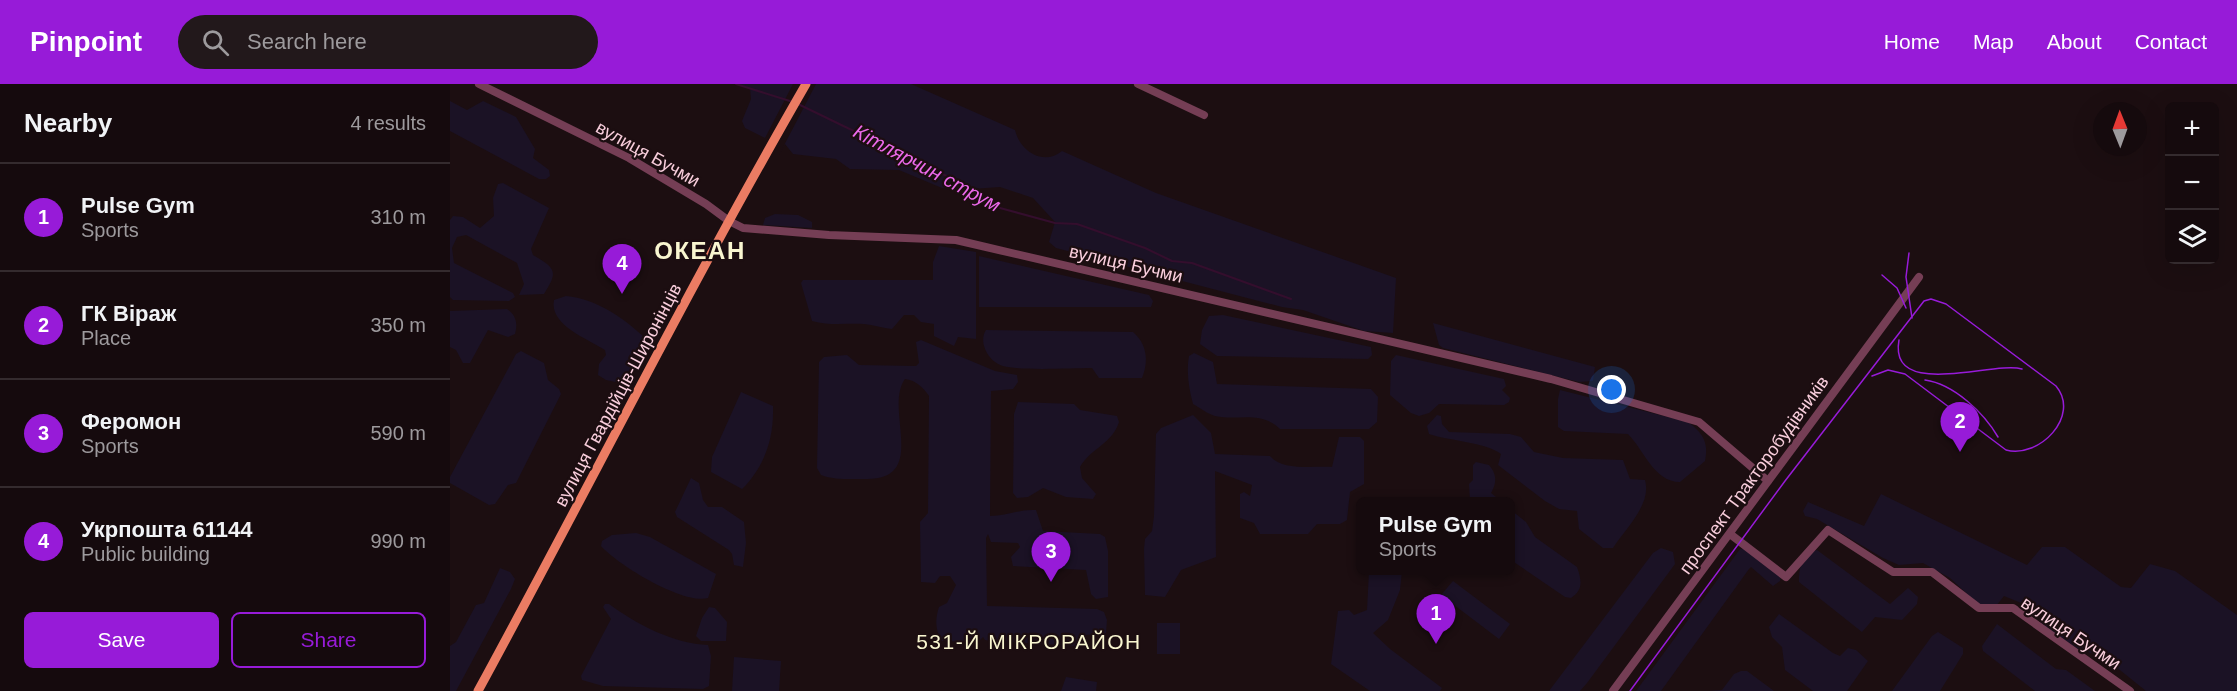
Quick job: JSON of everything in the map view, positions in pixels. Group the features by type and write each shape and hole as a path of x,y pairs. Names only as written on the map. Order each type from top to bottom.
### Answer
{"main road":[{"name":"вулиця Гвардійців-Широнінців","path":"478,691 729,221 806,84"}],"street":[{"name":"вулиця Бучми","path":"479,84 628,158 743,228 956,240 1551,379 1699,422 1768,481"},
{"path":"1138,84 1204,115"},
{"name":"проспект Тракторобудівників","path":"1613,691 1919,277"},
{"name":"вулиця Бучми","path":"1730,534 1786,577 1828,530 1893,572 1932,572 1979,608 2013,608 2130,691"}],"shaded area":[{"path":"737,84 793,84 765,138 745,128 742,121 751,99 750,88"},
{"path":"816,84 911,84 1015,130 1022,145 1041,157 1055,155 1062,151 1156,193 1396,278 1393,333 1364,331 1303,310 1282,307 1056,248 1049,242 1055,222 1033,198 1000,187 958,190 942,188 899,170 850,169 836,159 793,154 785,144 779,155"},
{"path":"450,101 467,110 483,101 516,117 535,149 533,158 549,170 550,176 546,179 539,179 450,131"},
{"path":"503,183 549,208 531,249 533,255 550,267 552,280 544,294 519,295 524,284 517,263 466,235 457,237 452,248 454,263 513,293 515,297 509,301 453,300 450,297 450,220 453,216 463,217 480,228 494,216 493,198 498,184"},
{"path":"775,214 798,215 812,222 812,228 763,225 765,218"},
{"path":"939,246 976,252 976,339 958,337 954,346 934,336 934,324 921,322 914,315 904,315 892,329 864,324 832,324 812,321 801,283 803,280 933,280 933,262"},
{"path":"979,256 1149,295 1153,301 1151,307 979,307"},
{"path":"566,296 599,305 629,324 646,339 648,344 625,384 606,380 598,375 599,364 606,355 605,350 571,330 557,317 554,300"},
{"path":"507,309 516,320 515,334 508,337 488,330 470,363 463,363 456,350 450,347 450,311"},
{"path":"1223,315 1371,347 1372,355 1368,359 1217,356 1200,344 1202,330 1209,316"},
{"path":"1433,323 1595,367 1593,381 1579,382 1443,348 1439,345"},
{"path":"986,330 1133,332 1144,347 1146,359 1144,372 1142,378 1099,378 1092,368 1034,369 1003,366 993,360 986,351 983,340"},
{"path":"921,340 995,371 1017,375 1018,382 1013,389 991,391 990,516 1036,510 1043,531 1100,534 1105,537 1108,551 1108,597 1096,599 1091,594 1086,570 1013,566 1011,557 1020,547 1018,543 991,542 988,534 986,538 987,606 1097,609 1104,612 1107,620 1106,633 1086,635 1082,645 1077,646 991,641 983,637 978,642 942,641 936,620 939,607 947,603 956,585 950,576 940,576 935,583 921,582 920,522 928,513 929,396 915,382 905,379 900,392 900,457 895,469 883,477 863,479 821,475 817,468 819,362 824,357 847,355 859,365 916,366 919,363 916,342"},
{"path":"521,351 544,363 548,380 559,389 561,394 516,483 508,485 495,504 489,505 450,483 450,477 516,354"},
{"path":"1194,353 1213,362 1217,384 1371,389 1378,397 1377,422 1369,429 1280,429 1272,423 1257,418 1212,415 1193,404 1188,368 1189,356"},
{"path":"1396,355 1504,379 1506,386 1502,390 1510,398 1509,402 1504,405 1439,404 1429,413 1419,416 1411,413 1390,395 1391,361"},
{"path":"1560,390 1688,422 1704,439 1705,461 1680,482 1671,481 1656,471 1628,434 1564,431 1558,427"},
{"path":"741,392 773,406 772,429 767,451 757,471 742,489 711,472 712,457"},
{"path":"1018,402 1074,404 1080,410 1117,416 1119,422 1112,436 1080,467 1082,478 1096,494 1093,499 1066,497 1043,488 1028,497 1017,498 1013,493 1014,414"},
{"path":"1193,415 1211,433 1215,454 1270,456 1275,461 1290,466 1332,467 1339,437 1360,437 1364,441 1364,484 1350,492 1347,520 1340,524 1317,524 1308,534 1260,534 1254,523 1240,518 1240,494 1244,492 1250,496 1252,485 1215,471 1216,557 1181,570 1165,597 1145,595 1144,549 1145,539 1152,531 1154,516 1156,434 1161,428"},
{"path":"1437,415 1441,416 1442,424 1449,432 1510,434 1521,437 1534,452 1563,458 1623,460 1630,479 1645,480 1645,498 1631,524 1613,548 1603,548 1579,529 1577,511 1559,509 1545,501 1498,465 1501,454 1477,444 1429,434 1427,426"},
{"path":"1476,462 1492,468 1495,479 1491,493 1496,497 1470,497 1469,484 1473,480 1473,465"},
{"path":"691,478 699,483 703,500 708,507 722,507 744,522 746,543 743,567 734,565 729,550 677,517 675,512"},
{"path":"1881,494 2027,565 2042,547 2065,547 2121,587 2131,588 2150,564 2175,571 2237,615 2237,691 2146,691 2105,658 2077,648 2040,624 2038,610 2004,596 1996,606 1979,605 1950,578 1923,563 1899,565 1817,519 1805,516 1803,511 1808,502 1864,526"},
{"path":"1515,513 1526,522 1535,537 1577,567 1580,577 1578,592 1571,598 1565,597 1515,563"},
{"path":"636,533 650,537 716,574 708,598 697,599 668,590 636,573 601,546 602,541 612,535"},
{"path":"1661,548 1673,552 1675,564 1587,683 1580,691 1549,691 1653,553"},
{"path":"1740,549 1745,549 1781,576 1780,581 1773,586 1751,567 1661,691 1636,691"},
{"path":"1817,550 1890,604 1908,588 1918,597 1917,604 1902,620 1875,617 1862,632 1799,582 1804,559"},
{"path":"500,568 510,572 515,579 511,589 456,691 450,691 450,646 456,642 476,605 484,603"},
{"path":"1369,575 1402,575 1400,590 1388,620 1373,633 1390,649 1442,688 1440,691 1370,691 1331,664 1338,611 1349,610 1354,615 1367,610"},
{"path":"1453,581 1510,624 1499,639 1441,595"},
{"path":"609,604 656,632 682,641 708,645 711,656 709,686 703,689 603,686 582,680 581,676 611,619 603,607"},
{"path":"709,607 715,608 727,622 726,641 701,641 696,636 702,618"},
{"path":"1779,614 1833,653 1840,656 1848,648 1856,650 1868,661 1847,691 1813,691 1785,670 1782,647 1772,637 1769,627"},
{"path":"1157,623 1180,623 1180,654 1157,654"},
{"path":"1997,624 2056,669 2066,670 2095,691 2035,691 1983,651 1982,646"},
{"path":"1938,632 1963,648 1963,654 1940,691 1892,691 1932,636"},
{"path":"734,657 781,661 779,691 732,691"},
{"path":"1747,671 1774,691 1709,691 1722,690 1734,674"},
{"path":"1066,677 1097,682 1096,691 1061,691"}],"waterway":[{"name":"Кітлярчин струм","path":"736,84 793,102"},
{"name":"Кітлярчин струм","path":"798,104 959,182 1000,208 1055,223 1077,224 1145,248 1172,261 1192,263 1291,299"}],"tram line":[{"path":"1909,253 1906,277 1912,318"},
{"path":"1882,275 1897,288 1906,308"},
{"path":"1630,691 1785,481 1924,301 1931,299 1946,304 2056,386 2062,398 2063,410 2060,422 2043,442 2019,451 2006,450 1905,374 1888,370 1872,376"},
{"path":"1899,340 1900,358 1909,369 1925,373 1945,374 2008,368 2022,369"},
{"path":"1925,380 1957,393 1976,409 1998,437"}],"place":[{"name":"Укрпошта 61144","path":"622,294"},
{"name":"ГК Віраж","path":"1960,452"},
{"name":"Феромон","path":"1051,582"},
{"name":"Pulse Gym","path":"1436,644"}],"district":[{"name":"ОКЕАН","path":"700,250"},
{"name":"531-Й МІКРОРАЙОН","path":"1029,641"}]}
